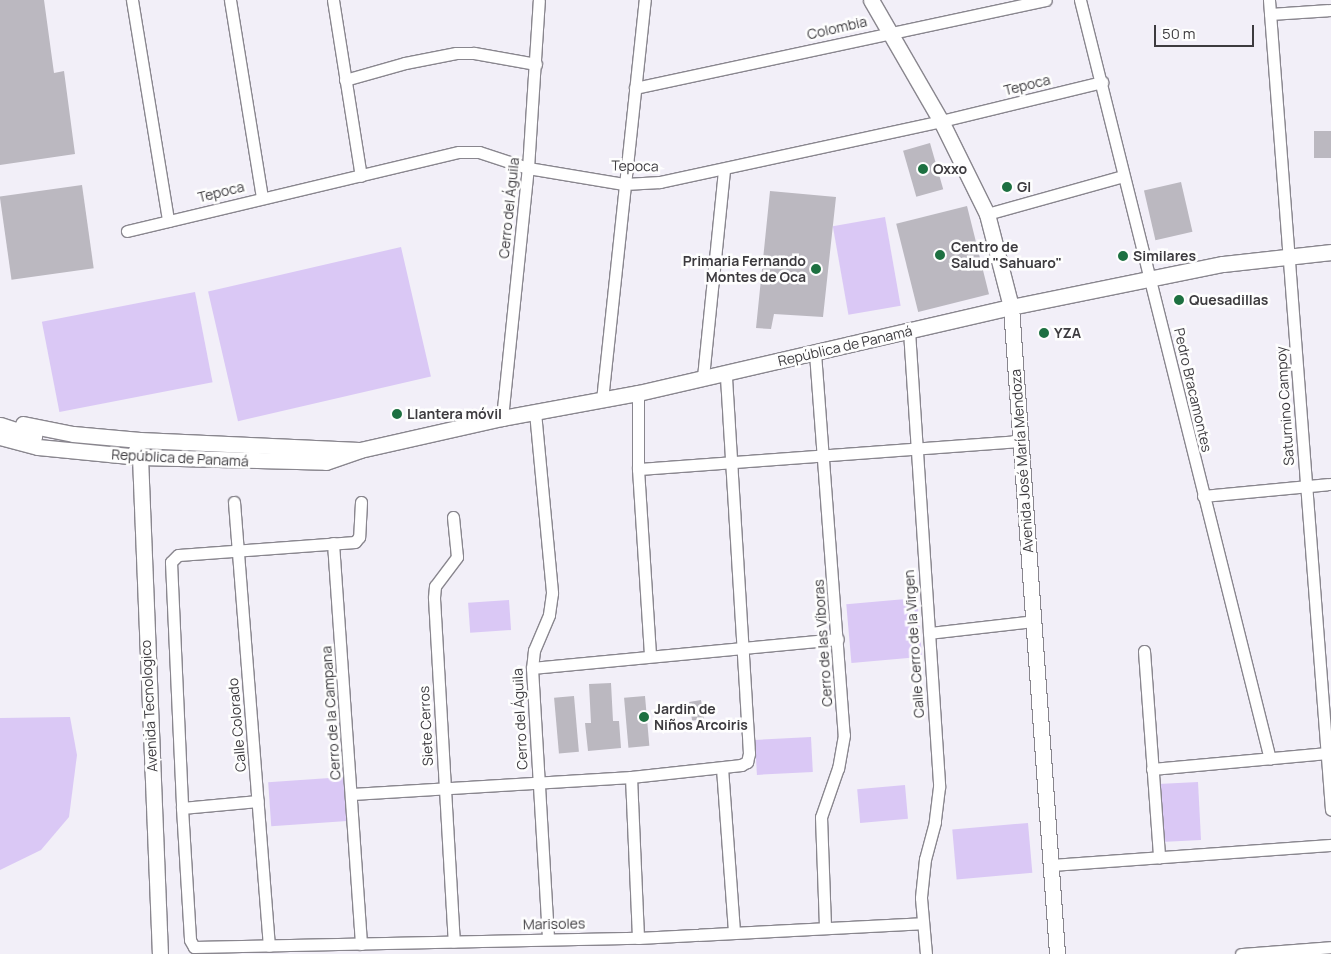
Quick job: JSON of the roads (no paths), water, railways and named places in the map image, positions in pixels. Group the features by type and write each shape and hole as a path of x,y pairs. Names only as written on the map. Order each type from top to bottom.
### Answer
{"main road":[{"name":"Avenida José María Mendoza","path":"871,0 941,121 987,214 1011,307 1057,954"},
{"name":"República de Panamá","path":"0,438 38,447 140,457 311,462 340,459 360,450 502,418 638,393 1011,307 1151,278 1289,256 1331,252"},
{"name":"República de Panamá","path":"0,418 73,434 360,450"},
{"path":"0,425 28,434 131,448 140,457 152,449 293,456 330,447"},
{"name":"Avenida Tecnologico","path":"140,457 160,954"}],"street":[{"path":"132,0 168,221"},
{"path":"230,0 262,197"},
{"path":"333,0 361,176"},
{"name":"Cerro del Águila","path":"502,418 528,168 539,0"},
{"path":"602,400 645,0"},
{"name":"Colombia","path":"635,88 1020,2 1046,0"},
{"name":"Pedro Bracamontes","path":"1080,0 1102,82 1122,176 1151,278 1203,496 1270,759"},
{"name":"Saturnino Campoy","path":"1269,0 1306,486 1327,718 1327,753 1331,810"},
{"path":"1270,14 1331,10"},
{"path":"345,80 405,63 456,53 474,53 536,64"},
{"name":"Tepoca","path":"127,231 262,197 470,151 528,168 624,184 660,182 724,170 941,121 1102,82"},
{"path":"703,377 724,170"},
{"path":"987,214 1122,176"},
{"name":"Calle Cerro de la Virgen","path":"909,331 915,448 939,787 935,822 925,859 922,923 926,954"},
{"name":"Cerro de las Víboras","path":"815,353 825,455 844,735 838,768 824,808 820,836 826,928"},
{"path":"352,794 631,777 722,768 741,765 747,762 749,753 726,373"},
{"path":"638,393 638,469 650,656"},
{"name":"Cerro del Águila","path":"535,412 552,605 534,650 532,668 548,939"},
{"path":"638,469 1021,441"},
{"path":"1203,496 1331,484"},
{"name":"Calle Colorado","path":"234,502 269,946"},
{"path":"258,801 182,808 171,562 178,556 358,540 362,502"},
{"name":"Siete Cerros","path":"454,518 457,557 435,586 434,598 454,941"},
{"name":"Cerro de la Campana","path":"333,543 361,944"},
{"path":"929,633 1034,620"},
{"path":"532,668 743,646 838,639"},
{"path":"1144,651 1159,857"},
{"path":"1152,769 1327,753"},
{"path":"722,768 734,932"},
{"path":"631,777 638,938"},
{"name":"Marisoles","path":"182,808 190,940 194,947 202,949 454,941 638,938 922,923"},
{"path":"1050,866 1331,845"},
{"path":"1240,954 1331,947"}],"place":[{"name":"Oxxo","path":"923,169"},
{"name":"GI","path":"1007,187"},
{"name":"Centro de Salud \"Sahuaro\"","path":"940,255"},
{"name":"Similares","path":"1123,256"},
{"name":"Primaria Fernando Montes de Oca","path":"816,269"},
{"name":"Quesadillas","path":"1179,300"},
{"name":"YZA","path":"1044,333"},
{"name":"Llantera móvil","path":"397,414"},
{"name":"Jardin de Niños Arcoiris","path":"644,717"}]}
